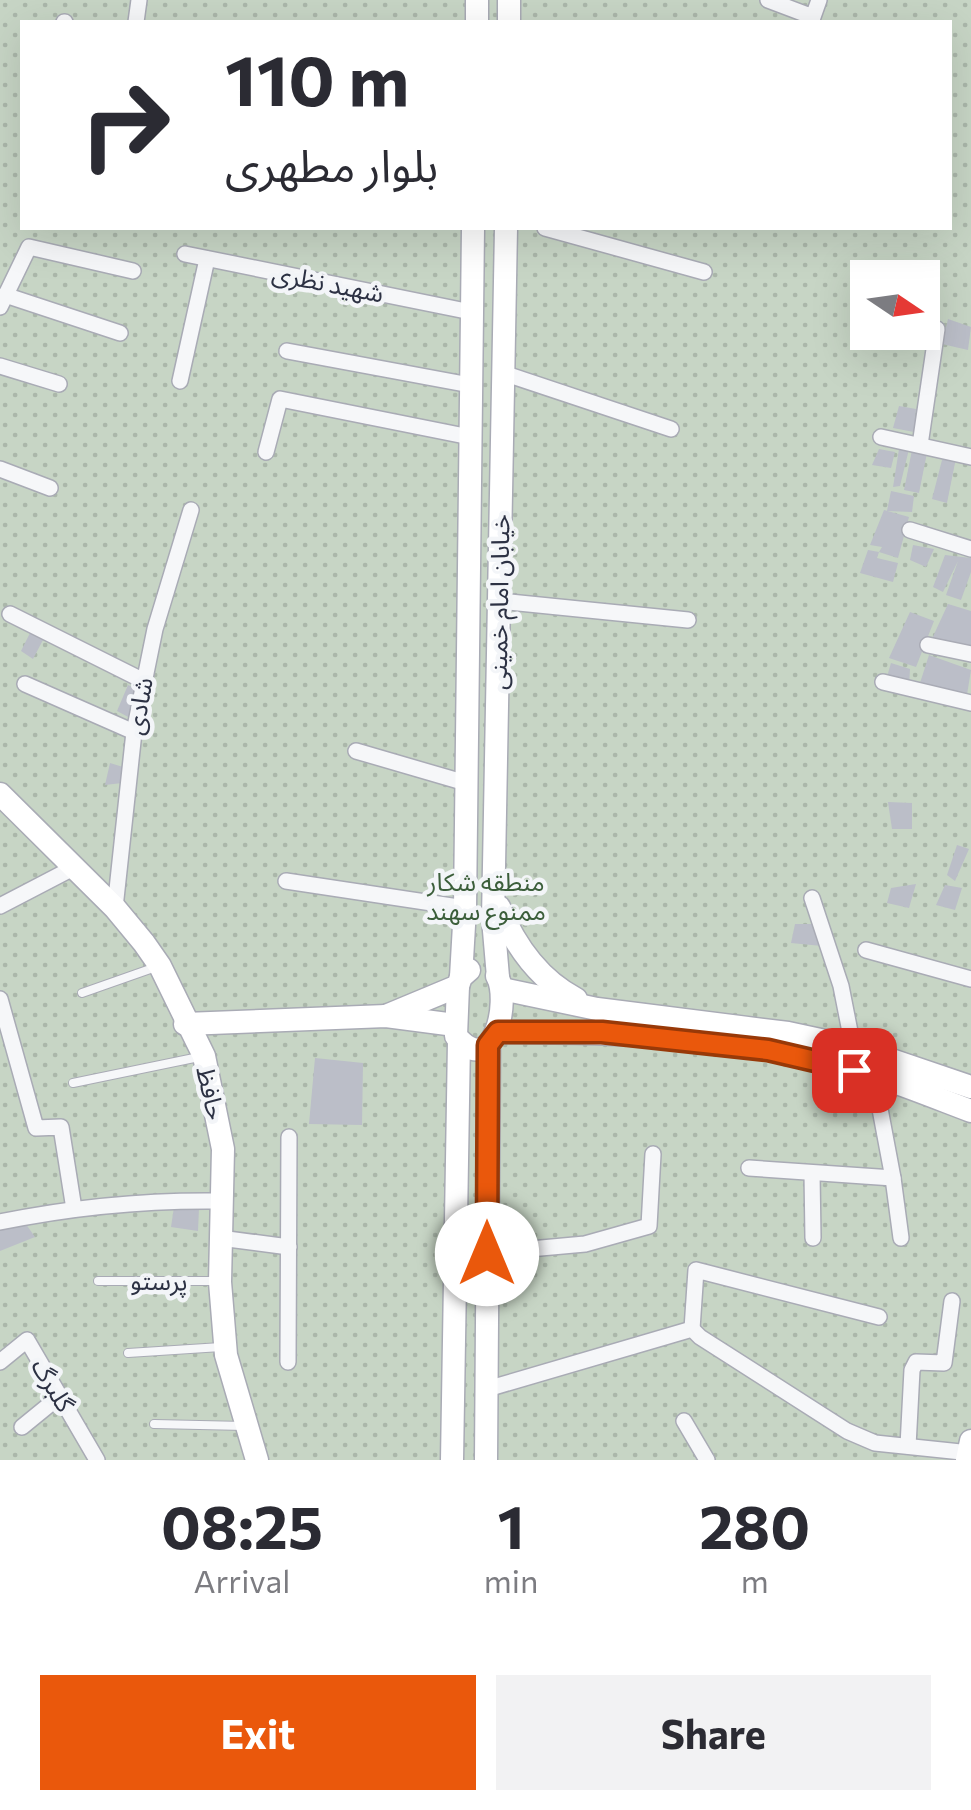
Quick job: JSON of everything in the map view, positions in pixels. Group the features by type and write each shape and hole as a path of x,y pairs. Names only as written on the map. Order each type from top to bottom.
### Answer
{"main road":[{"name":"خیابان امام خمینی","path":"458,1033 465,908 473,230"},
{"name":"خیابان امام خمینی","path":"493,1039 500,983 493,919 506,230"},
{"name":"حافظ","path":"0,794 115,908 160,966 204,1056 223,1149 220,1282 225,1347 257,1460"},
{"path":"495,898 510,934 532,966 562,991 597,1009"},
{"path":"386,1016 459,982 480,967 500,983 597,1009 788,1032 854,1047 971,1088"},
{"path":"186,1024 386,1016 458,1033 472,1048 493,1039 602,1032 768,1050 834,1063 971,1111"},
{"path":"452,1460 458,1033"},
{"path":"486,1460 493,1039"}],"street":[{"path":"784,8 813,17 819,0"},
{"path":"552,230 704,272"},
{"path":"120,333 3,301 29,247 133,271"},
{"name":"شهید نظری","path":"185,254 471,312"},
{"path":"180,381 207,259"},
{"path":"920,446 934,350"},
{"path":"287,351 470,385"},
{"path":"0,366 59,384"},
{"path":"503,373 671,429"},
{"path":"266,452 280,399 470,437"},
{"path":"881,436 971,457"},
{"path":"0,469 50,488"},
{"name":"شادی","path":"115,908 134,732 155,629 192,510"},
{"path":"910,530 971,550"},
{"path":"499,601 688,620"},
{"path":"10,614 144,681"},
{"path":"928,644 971,654"},
{"path":"884,682 971,704"},
{"path":"25,684 134,732"},
{"path":"356,752 466,783"},
{"path":"0,906 73,868"},
{"path":"286,880 465,908"},
{"path":"812,898 842,986 854,1047"},
{"path":"866,950 971,978"},
{"path":"0,999 36,1128 61,1128 74,1209"},
{"path":"874,1077 900,1238"},
{"path":"288,1362 289,1137"},
{"path":"487,1254 584,1244 649,1226 654,1154"},
{"path":"749,1168 893,1178"},
{"path":"812,1172 813,1238"},
{"path":"0,1222 162,1200 220,1201"},
{"path":"220,1238 289,1247"},
{"path":"879,1317 696,1270 692,1329 700,1337 847,1431 874,1443 916,1451 969,1452"},
{"path":"916,1451 912,1370 916,1362 944,1363 952,1301"},
{"path":"487,1390 692,1329"},
{"name":"گلبرگ","path":"0,1362 26,1340 97,1460"},
{"path":"22,1427 60,1396"},
{"path":"684,1422 707,1460"}],"lane":[{"path":"82,993 160,966"},
{"path":"73,1083 204,1056"},
{"name":"پرستو","path":"98,1281 220,1282"},
{"path":"128,1353 225,1347"},
{"path":"154,1424 245,1426"}],"green space":[{"name":"منطقه شکار ممنوع سهند","path":"0,0 971,0 971,1460 0,1460"}],"building":[{"path":"948,319 971,327 968,350 942,344"},
{"path":"899,406 916,409 914,432 893,428"},
{"path":"879,449 895,452 891,468 872,465"},
{"path":"899,449 909,449 900,486 893,487"},
{"path":"912,450 927,453 919,493 904,490"},
{"path":"956,458 947,503 932,499 942,460"},
{"path":"891,491 914,496 912,512 887,511"},
{"path":"884,510 909,517 898,558 879,552 882,547 870,545"},
{"path":"913,545 934,549 926,567 910,560"},
{"path":"868,550 879,552 877,558 898,563 893,582 860,573"},
{"path":"945,555 971,558 971,572 961,600 946,595 958,561 943,592 933,587"},
{"path":"948,604 971,611 971,654 930,643"},
{"path":"910,612 934,621 916,667 889,658"},
{"path":"30,633 43,640 33,659 21,651"},
{"path":"929,655 971,670 966,701 919,686"},
{"path":"891,663 910,669 909,686 886,680"},
{"path":"128,685 139,690 130,718 117,711"},
{"path":"110,763 123,767 122,783 105,785"},
{"path":"888,802 912,803 912,829 892,829"},
{"path":"957,845 969,849 955,881 947,875"},
{"path":"916,884 909,908 887,903 891,888"},
{"path":"945,885 962,888 955,910 936,905"},
{"path":"795,924 814,924 822,946 791,943"},
{"path":"315,1058 363,1063 362,1125 309,1124"},
{"path":"174,1207 199,1208 198,1231 171,1227"},
{"path":"23,1220 35,1237 0,1251 0,1229"}],"route":[{"path":"487,1254 488,1045 498,1032 602,1032 768,1050 854,1070"}]}
